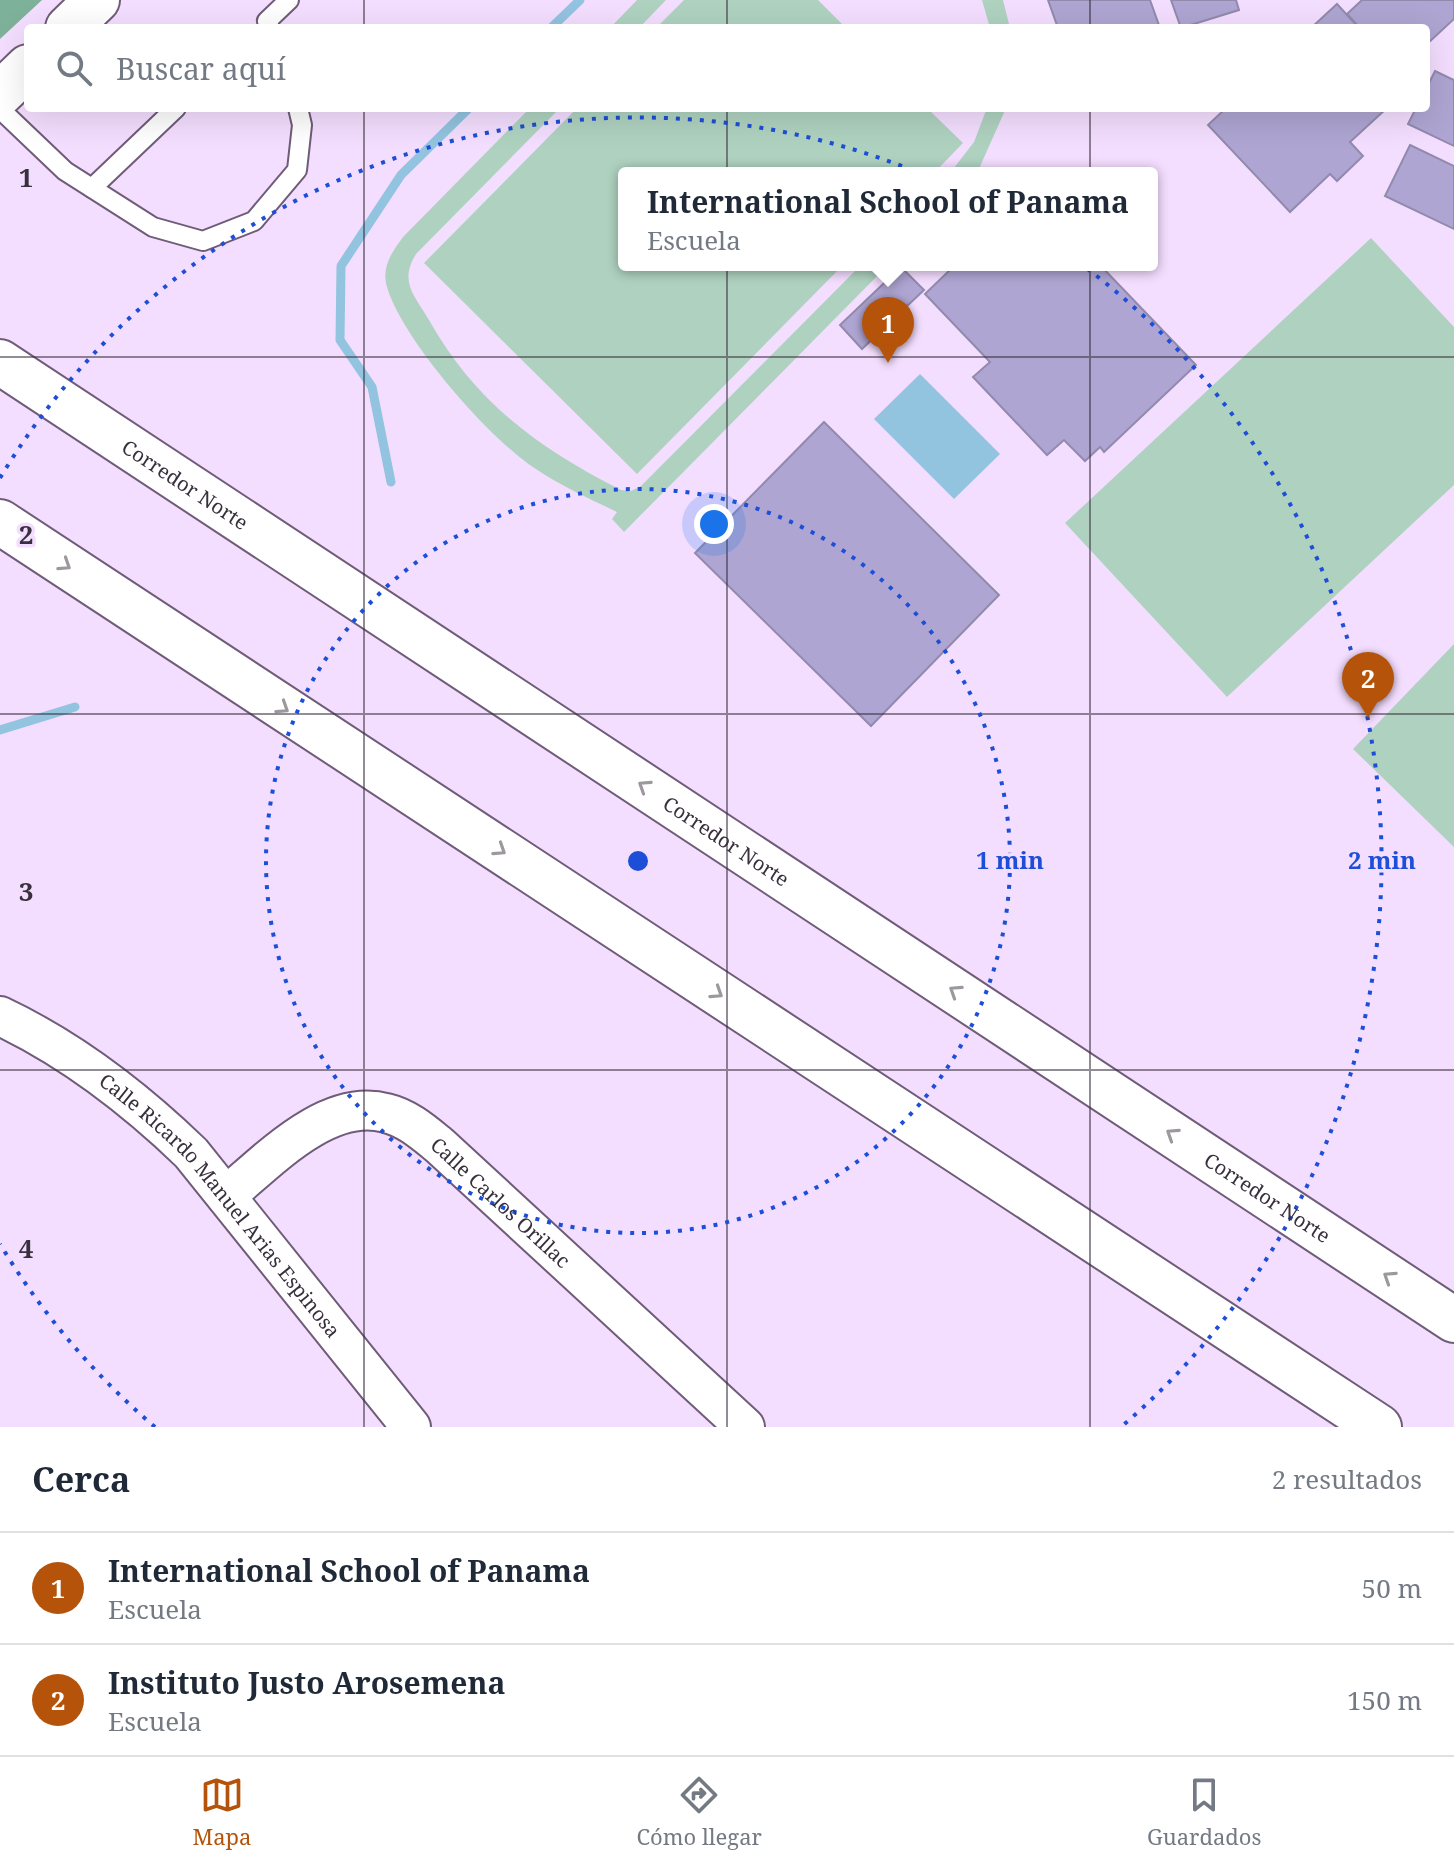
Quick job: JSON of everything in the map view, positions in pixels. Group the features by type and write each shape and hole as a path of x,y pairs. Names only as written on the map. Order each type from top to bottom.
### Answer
{"main road":[{"path":"72,24 97,0"},
{"path":"0,94 24,71"},
{"name":"Corredor Norte","path":"0,362 1454,1320"},
{"path":"0,522 1379,1427"}],"street":[{"name":"Calle Ricardo Manuel Arias Espinosa","path":"0,1016 98,1073 150,1113 191,1153 411,1427"},
{"name":"Calle Carlos Orillac","path":"226,1196 323,1122 365,1111 386,1113 415,1126 439,1145 745,1427"}],"lane":[{"path":"268,24 289,0"},
{"path":"0,109 65,171 153,227 203,241 254,221 297,170 302,125 299,112"},
{"path":"92,188 172,112"}],"green space":[{"path":"0,0 42,0 0,39"},
{"path":"637,0 666,0 643,24 614,24"},
{"path":"684,0 818,0 842,24 660,24"},
{"path":"982,0 1003,0 1009,24 989,24"},
{"path":"526,112 556,112 416,254 409,273 410,288 447,349 488,399 562,457 621,490 631,491 641,486 855,271 882,271 624,532 612,519 617,512 536,469 495,436 429,360 396,309 387,287 387,266 403,237"},
{"path":"573,112 931,112 963,143 940,167 618,167 618,271 837,271 637,474 424,263"},
{"path":"985,112 1004,112 980,167 955,167 974,142"},
{"path":"1371,238 1454,327 1454,485 1227,697 1065,523"},
{"path":"1454,644 1454,847 1353,749"}],"water":[{"path":"920,374 1000,454 954,499 874,419"}],"building":[{"path":"1048,0 1150,0 1159,24 1057,24"},
{"path":"1171,0 1236,0 1239,10 1194,24 1180,24"},
{"path":"1362,0 1454,0 1454,19 1430,41 1430,24 1356,24 1347,14"},
{"path":"1337,4 1355,24 1315,24"},
{"path":"1435,71 1454,80 1454,146 1408,124 1414,112 1430,112 1430,81"},
{"path":"1222,112 1383,112 1350,142 1363,156 1337,181 1330,174 1290,212 1208,125"},
{"path":"1410,145 1454,166 1454,229 1385,196"},
{"path":"897,271 905,271 924,290 862,349 840,325"},
{"path":"949,271 1106,271 1196,365 1104,452 1100,447 1085,461 1064,440 1047,455 973,377 990,362 925,294"},
{"path":"824,422 999,595 871,726 695,553"}],"waterway":[{"path":"555,24 580,0"},
{"path":"391,482 372,387 340,340 341,266 401,175 465,112"},
{"path":"0,730 75,707"}],"place":[{"name":"International School of Panama","path":"888,363"},
{"name":"Instituto Justo Arosemena","path":"1368,718"}]}
